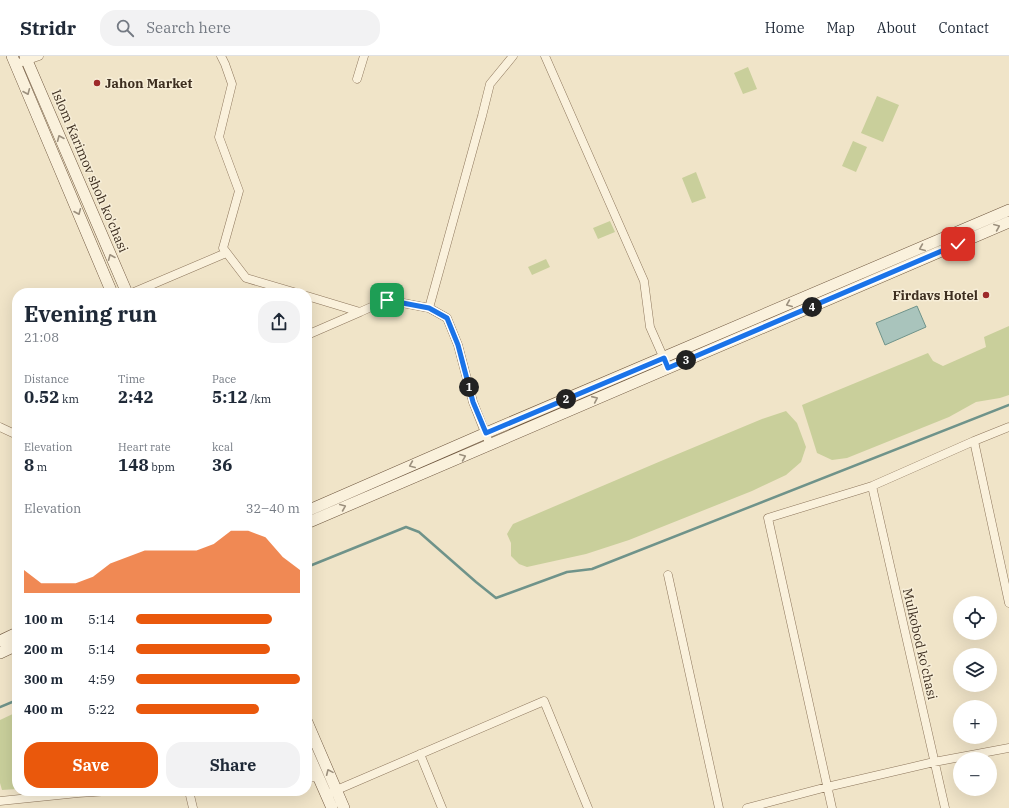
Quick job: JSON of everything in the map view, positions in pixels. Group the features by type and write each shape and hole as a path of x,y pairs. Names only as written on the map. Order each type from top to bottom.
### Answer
{"main road":[{"name":"Islom Karimov shoh ko'chasi","path":"26,58 125,288"},
{"name":"Islom Karimov shoh ko'chasi","path":"14,60 110,288"},
{"path":"312,521 490,445 666,363 1009,210"},
{"path":"312,509 486,433 855,289 1009,222"},
{"path":"0,641 12,635"},
{"path":"0,653 12,647"},
{"path":"312,733 344,808"},
{"path":"312,763 332,808"}],"street":[{"name":"Islom Karimov shoh ko'chasi","path":"14,60 39,56"},
{"path":"221,56 232,84 219,137 239,191 223,248 246,278 280,288"},
{"path":"357,79 364,56"},
{"path":"429,308 490,84 513,56"},
{"path":"545,56 644,280 650,327 666,363"},
{"path":"144,288 226,253"},
{"path":"312,298 360,312"},
{"path":"312,333 387,300 429,308 447,318 458,345 473,402 490,445"},
{"path":"0,427 12,433"},
{"path":"832,808 768,518 872,486 1009,427"},
{"path":"974,441 1009,603"},
{"name":"Mulkobod ko'chasi","path":"872,486 945,808"},
{"path":"668,575 719,808"},
{"path":"326,794 544,701 588,808"},
{"path":"747,808 827,787 934,762 1009,748"},
{"path":"420,754 442,808"},
{"path":"312,778 318,777"},
{"path":"1,808 0,802 52,796"},
{"path":"190,796 193,808"}],"green space":[{"path":"748,67 757,89 743,94 734,73"},
{"path":"877,96 899,105 883,142 861,133"},
{"path":"853,141 867,147 856,172 842,166"},
{"path":"696,172 706,198 692,203 682,178"},
{"path":"610,221 615,232 598,239 593,228"},
{"path":"546,259 550,267 532,275 528,267"},
{"path":"1009,326 1009,395 976,402 949,417 847,458 832,460 817,453 802,405 928,353 933,361 943,366 986,347 984,337"},
{"path":"786,411 797,423 806,447 801,462 786,475 752,491 629,540 586,554 527,567 519,564 511,556 511,543 507,534 513,524 762,419"},
{"path":"12,714 12,789 2,790 0,783 0,720"}],"water":[{"path":"917,306 926,327 885,345 876,323"}],"waterway":[{"path":"312,565 406,527 419,532 496,598 567,572 592,569 1009,405"},
{"path":"0,707 12,702"}],"place":[{"name":"Jahon Market","path":"97,83"},
{"name":"Firdavs Hotel","path":"986,295"}],"route":[{"path":"387,300 429,308 447,318 458,345 473,402 486,433 664,358 668,368 958,244"}]}
